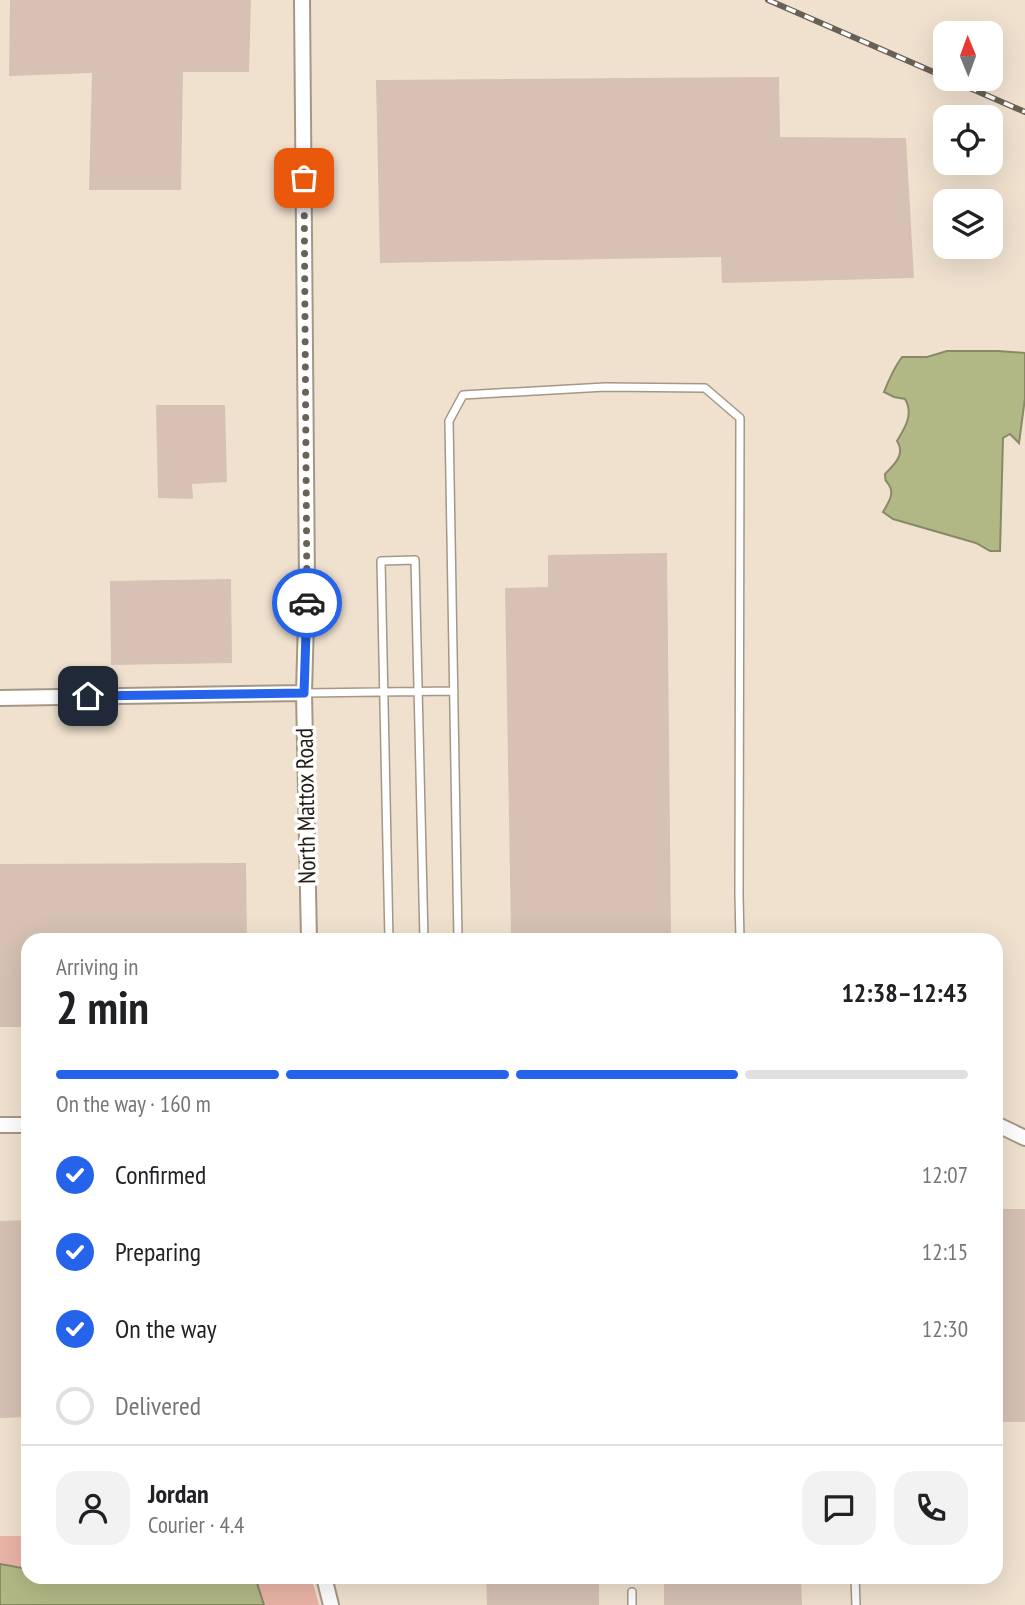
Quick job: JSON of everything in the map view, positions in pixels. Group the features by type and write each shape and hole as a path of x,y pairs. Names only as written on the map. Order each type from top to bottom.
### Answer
{"street":[{"name":"North Mattox Road","path":"302,0 307,584 304,693 309,933"},
{"path":"0,698 304,693"},
{"path":"0,1125 21,1125"},
{"path":"1003,1127 1025,1138"},
{"path":"326,1584 331,1605"}],"lane":[{"path":"458,933 449,421 463,395 605,387 705,388 740,418 740,933"},
{"path":"389,933 381,561 415,560 424,933"},
{"path":"304,693 454,691"},
{"path":"855,1584 856,1605"},
{"path":"632,1592 632,1605"}],"shaded area":[{"path":"947,351 1025,353 1025,398 1019,443 1010,434 1003,438 1000,551 990,551 976,543 893,519 883,512 891,492 885,474 900,455 897,441 909,415 905,399 884,392 902,357 927,357"},
{"path":"0,1536 21,1536 21,1568 0,1564"},
{"path":"0,1564 21,1568 21,1584 257,1584 264,1605 0,1605"},
{"path":"257,1584 313,1584 319,1605 264,1605"}],"building":[{"path":"10,0 251,0 249,72 183,72 181,190 89,190 92,73 9,76"},
{"path":"779,77 780,137 906,138 914,278 722,283 721,257 380,263 376,80"},
{"path":"156,405 225,405 227,482 192,484 193,499 158,498"},
{"path":"667,553 671,933 511,933 505,588 548,587 548,555"},
{"path":"231,579 232,663 111,665 110,581"},
{"path":"246,863 247,933 21,933 21,1027 0,1027 0,864"},
{"path":"1003,1209 1025,1209 1025,1422 1003,1422"},
{"path":"21,1220 21,1417 0,1418 0,1221"},
{"path":"486,1584 599,1584 599,1605 487,1605"},
{"path":"664,1584 801,1584 802,1605 664,1605"}],"railway":[{"path":"768,0 933,72"},
{"path":"977,91 1025,112"}],"way so far":[{"path":"304,178 307,603"}],"route":[{"path":"88,696 304,693 307,603"}]}
